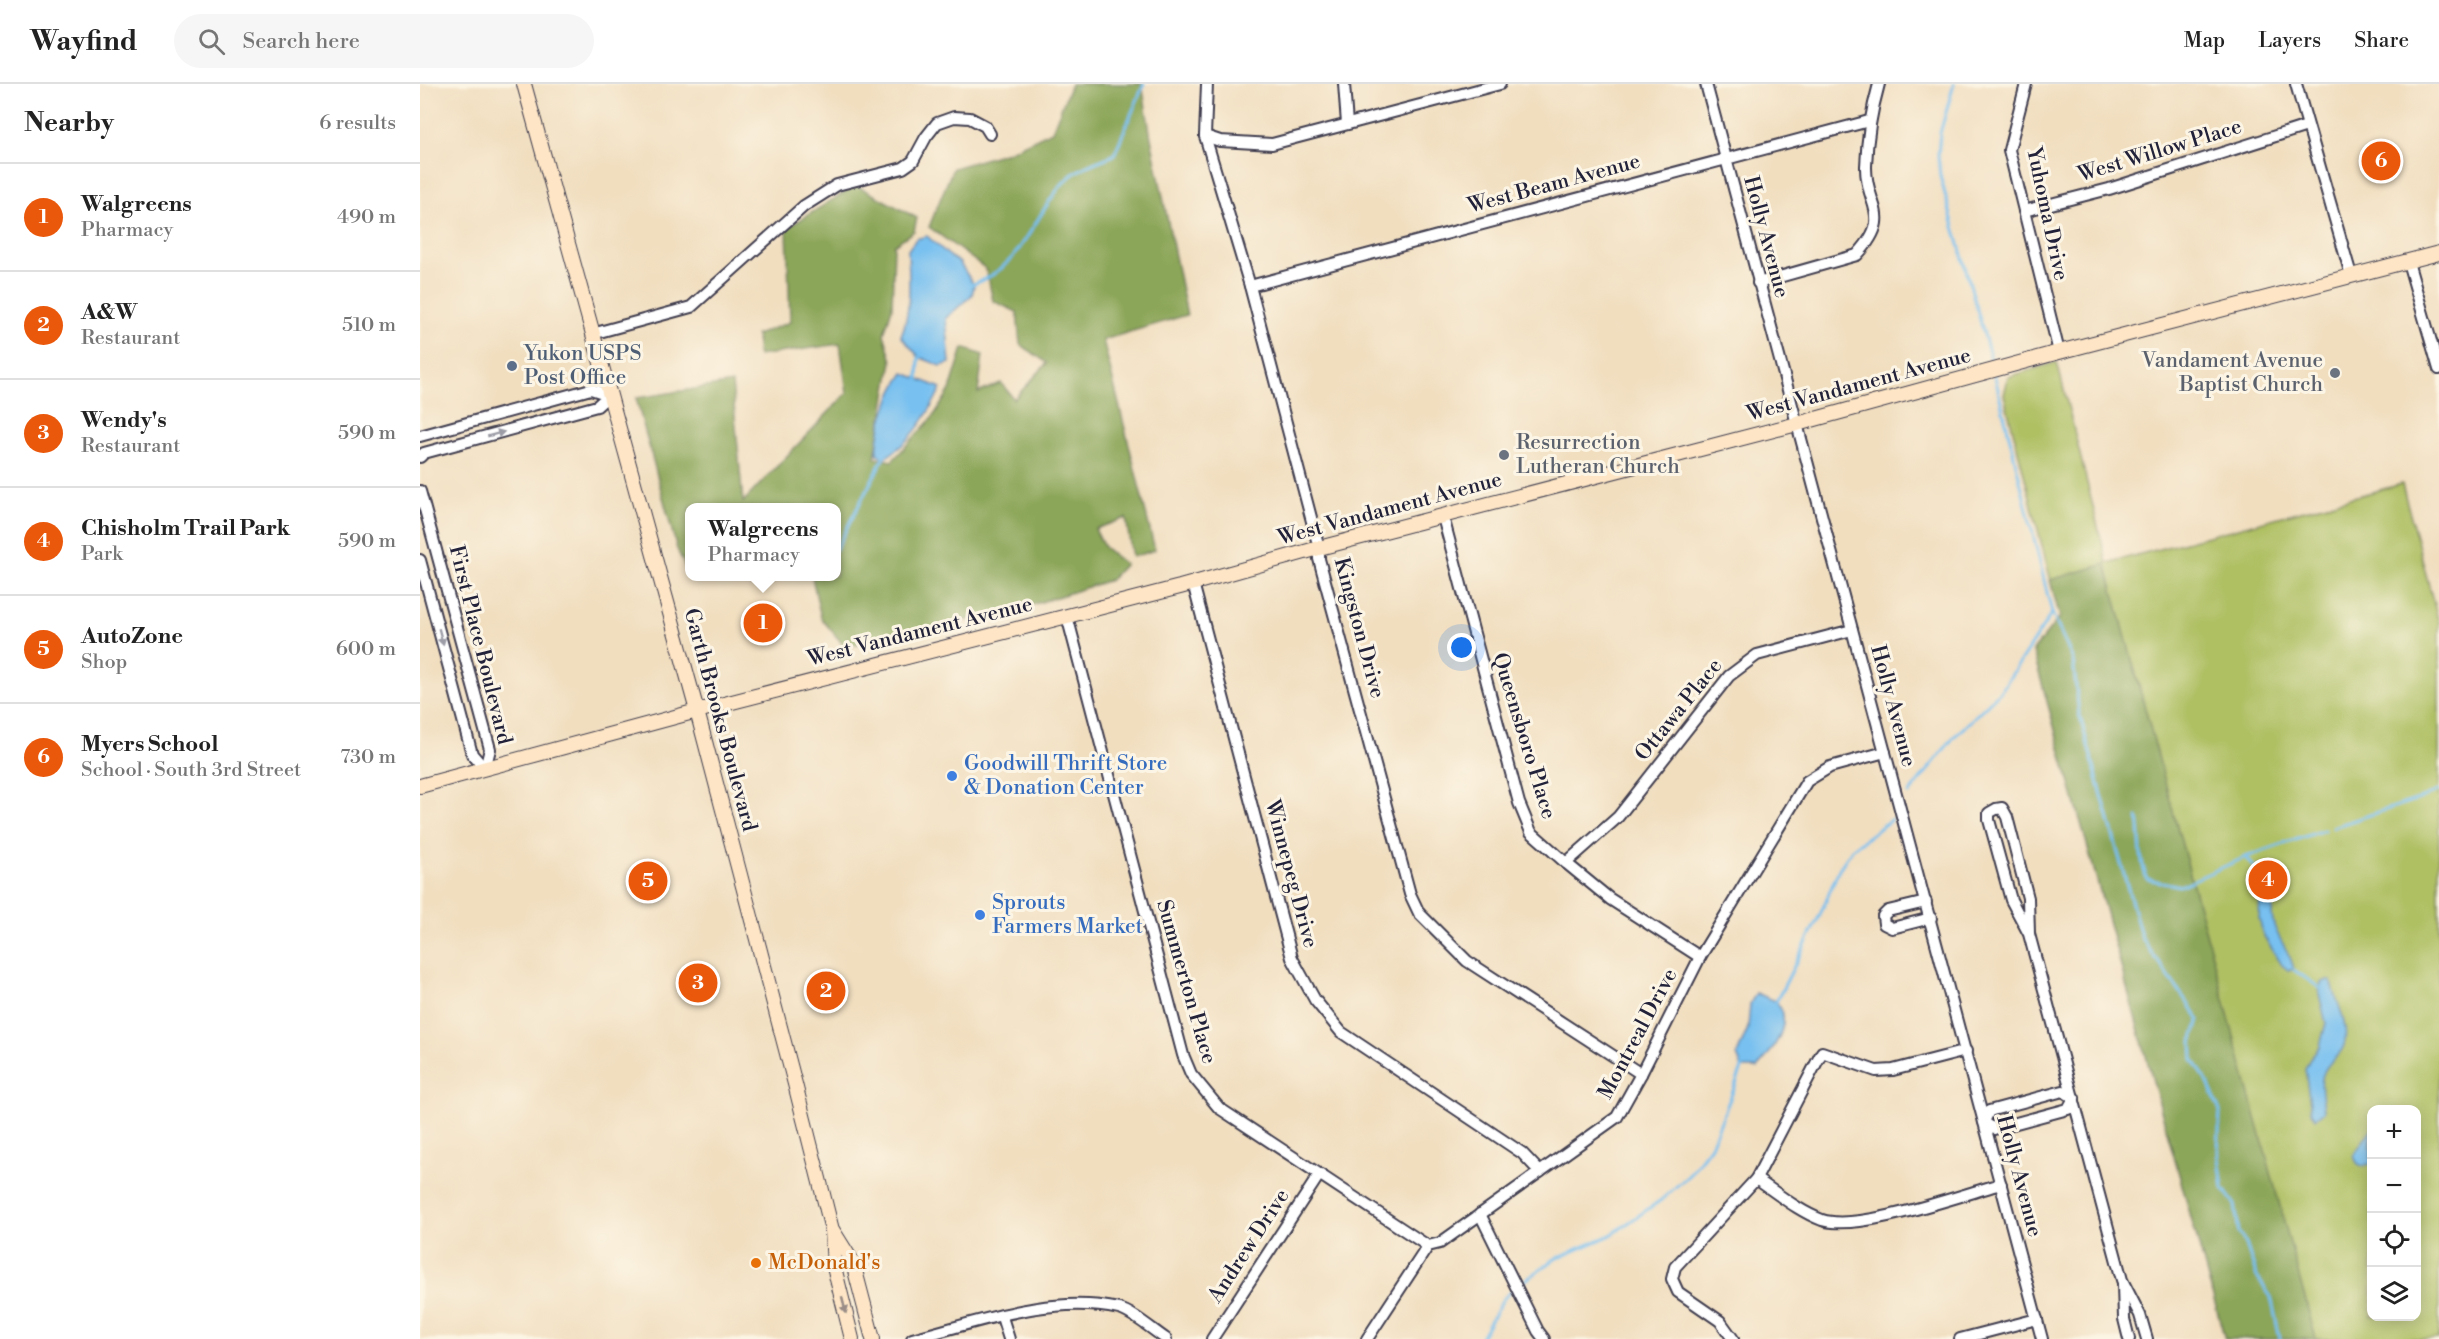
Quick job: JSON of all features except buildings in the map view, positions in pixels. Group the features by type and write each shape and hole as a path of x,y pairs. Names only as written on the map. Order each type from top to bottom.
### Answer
{"street":[{"name":"Garth Brooks Boulevard","path":"524,84 697,711 832,1230 834,1267 852,1339"},
{"name":"Kingston Drive","path":"1207,84 1205,136 1250,285 1319,548 1319,558 1410,894 1419,913 1467,961 1641,1074"},
{"path":"1344,84 1347,124"},
{"path":"1205,136 1220,141 1272,144 1500,84"},
{"name":"Holly Avenue","path":"1706,84 2042,1339"},
{"path":"1758,283 1857,255 1867,245 1875,231 1877,215 1866,169 1869,121 1879,84"},
{"name":"Yuhoma Drive","path":"2026,84 2009,150 2059,352"},
{"path":"2296,84 2351,275"},
{"path":"592,334 691,307 804,206 837,185 903,168 913,161 926,137 937,123 954,117 970,118 985,126 990,134"},
{"name":"West Beam Avenue","path":"1250,285 1869,121"},
{"name":"West Willow Place","path":"2024,211 2109,189 2307,126"},
{"name":"West Vandament Avenue","path":"420,786 697,711 1193,584 1319,548 1797,424 2059,352 2439,253"},
{"path":"2408,262 2439,369"},
{"path":"420,436 591,389 609,395 597,406 462,443 420,457"},
{"path":"556,399 560,416"},
{"path":"458,426 462,443"},
{"name":"First Place Boulevard","path":"420,491 490,749 485,768"},
{"name":"Queensboro Place","path":"1443,517 1520,803 1531,832 1610,899 1700,957"},
{"name":"First Place Boulevard","path":"420,560 472,754 485,768"},
{"name":"Winnepeg Drive","path":"1193,584 1292,958 1316,1000 1341,1032 1522,1153 1540,1172"},
{"path":"430,598 448,593"},
{"name":"Summerton Place","path":"1067,616 1180,1043 1191,1074 1220,1108 1428,1246"},
{"name":"Ottawa Place","path":"1566,862 1618,817 1729,676 1741,665 1757,655 1852,630"},
{"path":"453,683 471,678"},
{"name":"Montreal Drive","path":"1367,1339 1428,1246 1440,1243 1617,1117 1700,957 1807,781 1830,766 1885,752"},
{"path":"2029,934 2028,898 2007,817 2002,808 1996,809 1989,813 1989,820 2011,900 2029,934 2074,1098 2122,1281 2124,1319 2129,1339"},
{"path":"1926,902 1888,911 1883,916 1884,924 1892,928 1931,918"},
{"path":"1733,1339 1720,1321 1678,1292 1672,1279 1675,1267 1756,1179 1822,1052 1876,1071 1893,1070 1966,1051"},
{"path":"2063,1091 2074,1098 2068,1109 1994,1129 1984,1122 1989,1111 2021,1102 2063,1091"},
{"name":"Andrew Drive","path":"1212,1339 1319,1174"},
{"path":"1756,1179 1804,1212 1823,1220 1842,1224 1866,1221 2001,1184"},
{"path":"1480,1214 1544,1339"},
{"name":"Garth Brooks Boulevard","path":"832,1230 853,1263 873,1339"},
{"path":"2122,1281 2140,1315 2147,1339"},
{"path":"912,1339 1061,1304 1122,1310 1166,1339"},
{"path":"1002,1317 1009,1339"},
{"path":"1960,1339 2037,1319"}],"green space":[{"path":"1071,84 1142,84 1187,315 1103,340 1155,550 1132,557 1126,518 1095,529 1104,547 1125,564 1110,580 1019,609 845,647 821,618 813,581 841,581 841,503 685,503 685,567 677,549 636,398 732,383 743,502 847,393 840,344 758,356 756,335 790,322 787,228 856,185 917,218 914,231 894,245 892,308 884,334 892,361 875,458 892,461 933,417 950,390 963,348 983,355 978,393 1001,383 1014,399 1047,363 1020,344 1017,312 993,301 986,269 929,227 953,168 1008,152 1052,131"},
{"path":"2057,362 2107,563 2402,484 2439,623 2439,1339 2225,1339 2033,651 2060,617 2004,395 2008,377"},
{"path":"2106,564 2316,1339 2225,1339 2033,651 2060,617 2050,580"}],"water":[{"path":"927,236 959,262 974,285 972,295 946,318 950,363 941,366 919,357 901,336 908,304 908,250 916,239"},
{"path":"904,373 941,388 930,409 910,437 883,459 877,453 882,422 893,391"},
{"path":"2261,876 2272,876 2277,885 2272,910 2273,921 2294,970 2288,970 2282,965 2263,935 2259,918"},
{"path":"2330,981 2333,986 2344,1023 2345,1038 2342,1050 2323,1074 2321,1086 2324,1111 2316,1118 2311,1111 2305,1069 2320,1046 2326,1023 2319,994 2321,983"},
{"path":"1756,993 1776,1001 1783,1013 1782,1029 1771,1051 1757,1068 1742,1068 1737,1055 1748,1028 1750,1004"},
{"path":"2367,1135 2367,1166 2358,1164 2354,1155"}],"waterway":[{"path":"971,285 989,277 1015,254 1054,195 1070,176 1082,168 1114,155 1144,84"},
{"path":"1954,84 1940,133 1938,155 1940,176 1993,367"},
{"path":"918,380 919,357 923,356"},
{"path":"1994,373 2052,613 2073,660 2079,713 2142,939 2199,1019 2192,1042 2193,1059 2208,1083 2220,1111 2218,1151 2223,1188 2235,1205 2239,1233 2246,1244 2257,1277 2271,1297 2280,1339"},
{"path":"841,539 884,457"},
{"path":"1909,794 1953,738 2001,691 2052,613"},
{"path":"2333,827 2425,797 2439,790"},
{"path":"2138,818 2141,857 2147,879 2180,886 2246,857 2324,830"},
{"path":"1775,1004 1820,915 1839,869 1853,848 1892,819"},
{"path":"2246,857 2261,876"},
{"path":"2294,970 2320,988"},
{"path":"1519,1285 1555,1259 1611,1235 1661,1200 1689,1175 1711,1146 1743,1066"},
{"path":"1480,1339 1503,1299 1514,1289"}],"place":[{"name":"Myers School","path":"2381,161"},
{"name":"Yukon USPS Post Office","path":"512,366"},
{"name":"Vandament Avenue Baptist Church","path":"2335,373"},
{"name":"Resurrection Lutheran Church","path":"1504,455"},
{"name":"Walgreens","path":"763,623"},
{"name":"Goodwill Thrift Store & Donation Center","path":"952,776"},
{"name":"Chisholm Trail Park","path":"2268,880"},
{"name":"AutoZone","path":"648,881"},
{"name":"Sprouts Farmers Market","path":"980,915"},
{"name":"Wendy's","path":"698,983"},
{"name":"A&W","path":"826,991"},
{"name":"McDonald's","path":"756,1263"}]}
